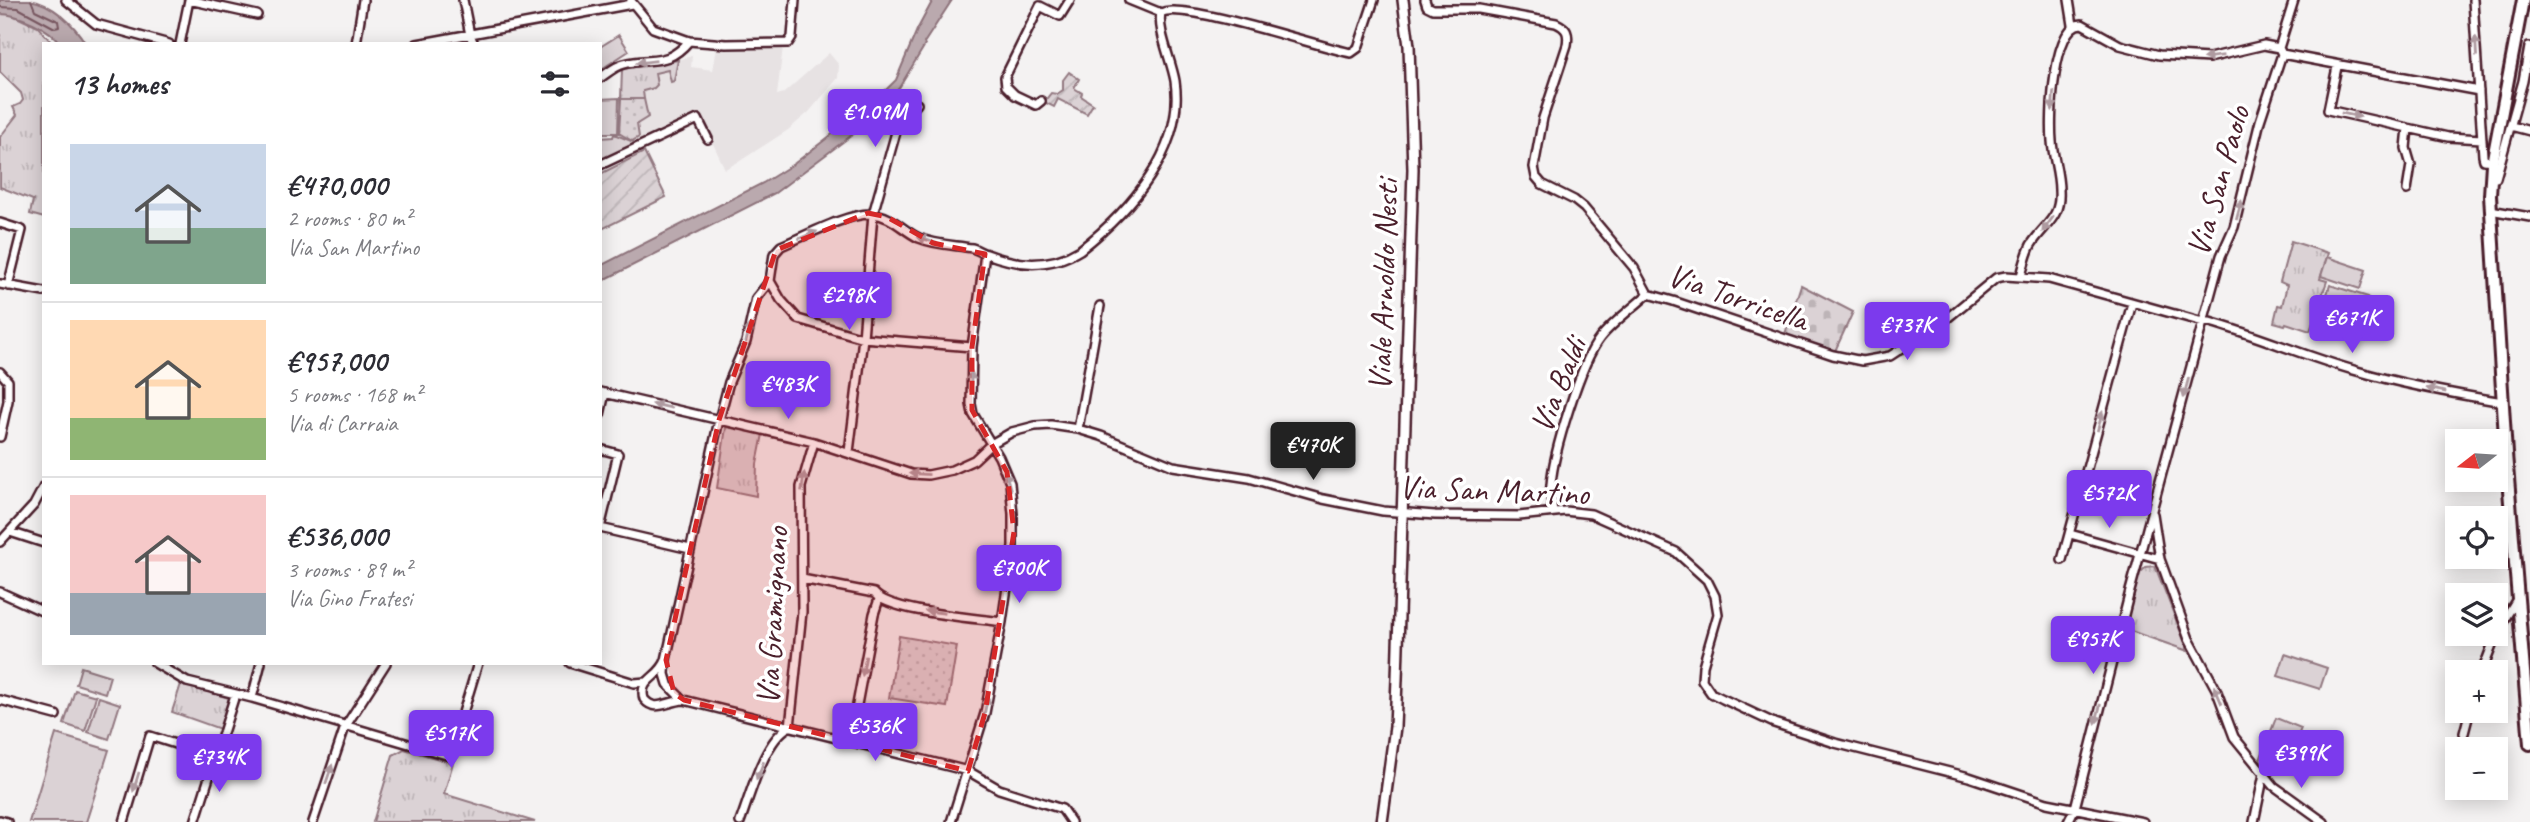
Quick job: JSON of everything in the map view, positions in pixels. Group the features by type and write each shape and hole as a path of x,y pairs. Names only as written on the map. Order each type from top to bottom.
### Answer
{"main road":[{"path":"2523,0 2493,161 2490,210 2530,744"}],"street":[{"path":"68,1 78,3 81,0"},
{"path":"180,42 189,0 257,15"},
{"path":"356,42 363,0"},
{"path":"463,0 473,42"},
{"path":"429,42 631,2 653,29 689,41 726,44 788,43 792,37 795,0"},
{"path":"1041,101 1036,105 1015,95 1006,86 1005,78 1040,6 1060,16 1070,0"},
{"path":"1129,0 1161,13 1170,9 1208,16 1351,53 1358,48 1374,0"},
{"name":"Viale Arnoldo Nesti","path":"1382,822 1395,727 1413,169 1409,46 1403,0"},
{"name":"Via Torricella","path":"1424,0 1427,6 1433,9 1479,9 1556,23 1565,28 1568,34 1567,46 1543,118 1534,167 1535,177 1542,184 1584,208 1634,268 1648,295 1833,355 1861,361 1890,356 1906,347 1945,320 1996,278 2021,276 2052,280 2203,322 2210,321 2354,371 2503,402"},
{"path":"2069,0 2073,25"},
{"name":"Via San Paolo","path":"2068,822 2075,808 2203,322 2221,256 2234,227 2294,0"},
{"path":"2473,0 2484,160 2493,161"},
{"path":"68,1 96,24 161,42"},
{"path":"666,704 670,698 665,674 666,660 719,420 729,382 746,342 756,298 770,281 774,254 781,246 853,216 873,214 887,217 916,236 933,243 975,249 985,254 1029,264 1069,257 1098,235 1139,194 1170,133 1177,111 1175,82 1161,26 1161,13"},
{"path":"2021,276 2029,248 2059,208 2059,183 2052,140 2053,103 2059,51 2066,32 2073,25 2085,25 2130,49 2179,58 2215,57 2264,45 2337,66 2479,91"},
{"path":"602,77 624,64 674,56 689,41"},
{"path":"2491,178 2496,178 2530,44"},
{"path":"2337,66 2328,110 2448,137 2482,139"},
{"path":"849,452 863,338 873,214 898,125 917,104"},
{"path":"602,164 698,119 708,139"},
{"path":"2511,126 2530,131"},
{"path":"2407,190 2411,165 2406,148 2408,128"},
{"path":"2490,210 2530,217"},
{"path":"0,223 22,230 4,285 42,292"},
{"path":"951,822 985,713 1013,545 1010,483 998,455 973,414 971,404 972,347 985,254"},
{"path":"770,281 781,300 798,319 863,338 972,347"},
{"name":"Via Baldi","path":"1553,512 1551,487 1558,450 1568,414 1593,349 1608,330 1648,295"},
{"path":"2062,560 2132,303"},
{"path":"1078,429 1100,306"},
{"path":"0,372 8,381 8,401 0,437"},
{"name":"Via San Martino","path":"603,393 814,442 849,452 891,469 922,475 952,470 982,454 991,444 1012,432 1035,426 1078,429 1173,466 1249,478 1323,499 1402,513 1519,516 1578,512 1600,517 1676,552 1701,573 1712,587 1718,614 1703,666 1702,680 1711,693 1774,723 1814,736 1969,777 2047,803 2143,822"},
{"name":"Via Gramignano","path":"740,822 768,751 776,736 790,727 802,612 802,487 814,442"},
{"path":"602,449 618,453 602,520"},
{"path":"982,454 998,455"},
{"path":"0,542 37,501 42,490"},
{"path":"2152,513 2160,559 2189,639 2216,689 2234,737 2264,774 2297,804 2325,822"},
{"path":"602,528 690,549"},
{"path":"10,532 42,542"},
{"path":"2070,534 2160,559"},
{"path":"802,579 874,593 879,599 910,609 1002,622"},
{"path":"0,592 42,611"},
{"path":"2487,660 2498,630 2519,595"},
{"path":"850,742 879,599"},
{"path":"642,692 649,680 658,675 666,660"},
{"path":"252,698 260,665"},
{"path":"313,822 345,727 385,665"},
{"path":"166,666 187,682 252,698 450,756 477,665"},
{"path":"576,665 634,683 663,679 684,700"},
{"path":"634,683 644,699 655,707 684,700 968,771 990,785 1062,809 1071,822"},
{"path":"195,822 235,695"},
{"path":"0,700 56,716"},
{"path":"2464,733 2467,723"},
{"path":"124,822 150,736 216,757"},
{"path":"2254,822 2264,774"},
{"path":"0,820 7,822"}],"highlighted area":[{"path":"868,213 887,217 933,243 985,254 972,347 972,410 1007,472 1014,532 985,713 968,771 684,700 674,693 666,660 719,420 776,250"}],"shaded area":[{"path":"783,47 777,95 784,93 829,53 839,65 838,78 809,112 788,130 725,169 699,114 638,142 619,133 622,69 653,66 692,56 691,67 713,70 717,48"}],"green space":[{"path":"8,13 38,27 51,42 42,42 42,217 30,214 33,200 0,187 0,137 17,115 13,107 23,100 21,93 0,72 0,14"},
{"path":"619,35 629,51 602,69 602,46"},
{"path":"678,60 674,81 671,82 668,70 655,73 657,85 643,91 644,99 621,99 622,69"},
{"path":"1069,72 1079,79 1074,88 1093,104 1087,114 1058,99 1054,107 1044,102 1051,93 1057,94 1063,90 1063,80"},
{"path":"619,98 618,133 602,133 602,99"},
{"path":"621,99 644,99 648,117 637,124 639,137 632,141 619,133"},
{"path":"614,134 636,143 602,162 602,138 613,137"},
{"path":"644,152 666,197 602,229 602,173"},
{"path":"2291,241 2328,253 2320,279 2327,281 2310,331 2274,322 2278,305 2282,306 2287,285 2280,282"},
{"path":"2327,257 2366,270 2360,289 2321,276"},
{"path":"1801,285 1853,312 1835,351 1785,334"},
{"path":"2330,285 2368,297 2356,335 2318,322"},
{"path":"726,427 763,434 757,464 756,496 717,488"},
{"path":"2155,566 2188,651 2125,629 2139,574 2146,567"},
{"path":"899,636 957,646 947,707 889,698"},
{"path":"2285,654 2327,668 2320,689 2278,676"},
{"path":"81,667 110,676 105,693 76,684"},
{"path":"181,684 229,698 220,729 172,712"},
{"path":"75,690 96,696 85,731 64,724"},
{"path":"99,697 120,704 109,739 88,732"},
{"path":"2276,718 2301,728 2285,770 2260,760"},
{"path":"56,734 109,750 86,822 29,822"},
{"path":"404,749 453,763 444,794 535,822 373,822 393,755"}],"water":[{"path":"0,0 38,2 69,22 85,42 59,42 33,23 0,14"},
{"path":"933,0 952,0 899,88 856,132 775,193 602,281 602,265 763,183 795,163 848,122 854,121 896,80"}]}
